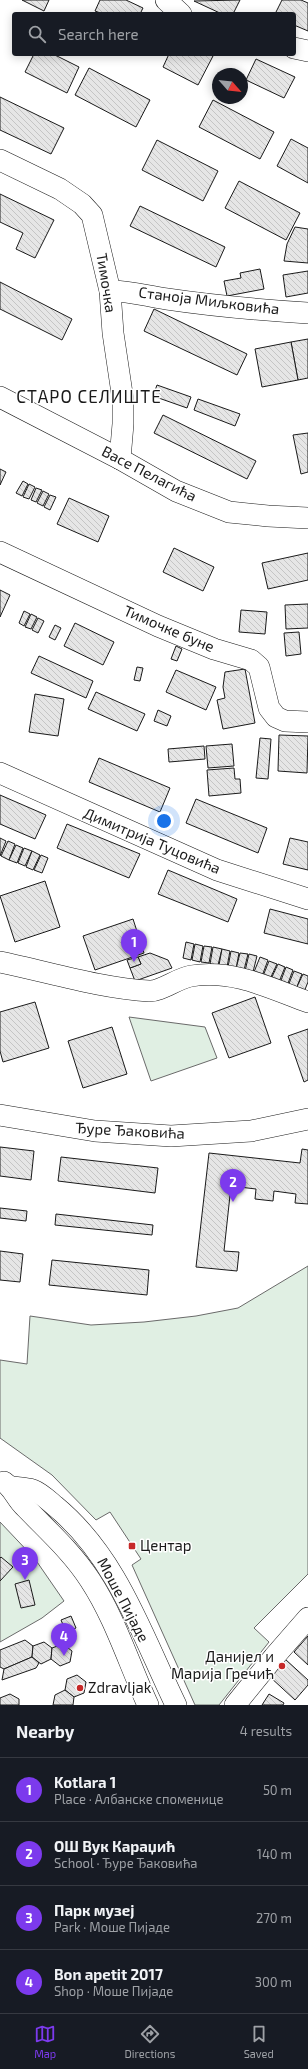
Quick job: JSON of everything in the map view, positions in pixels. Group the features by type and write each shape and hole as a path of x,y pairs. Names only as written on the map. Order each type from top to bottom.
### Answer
{"street":[{"path":"166,0 179,12"},
{"path":"296,48 308,51"},
{"name":"Тимочка","path":"0,160 60,190 82,204 92,215 110,291 113,333 123,400 123,424 120,459"},
{"name":"Станоја Миљковића","path":"110,291 132,291 167,299 254,309 308,313"},
{"name":"Васе Пелагића","path":"0,397 120,459 176,491 229,512 308,518"},
{"name":"Тимочке буне","path":"0,552 158,626 214,648 251,660 259,667 268,708 276,717 285,720 308,722"},
{"name":"Димитрија Туцовића","path":"0,773 217,870 308,899"},
{"path":"0,962 115,987 151,992 184,977 200,974 222,975 252,980 308,1002"},
{"name":"Ђуре Ђаковића","path":"0,1115 95,1131 171,1136 251,1131 308,1119"},
{"name":"Моше Пијаде","path":"6,1483 24,1507 50,1530 90,1579 128,1657 148,1705"},
{"name":"Моше Пијаде","path":"6,1483 34,1490 45,1498 70,1519 95,1548 118,1583 176,1705"},
{"path":"235,1705 308,1618"}],"green space":[{"path":"129,1017 205,1027 217,1058 151,1081"},
{"path":"308,1266 308,1574 254,1628 269,1642 219,1705 195,1705 132,1565 141,1559 110,1512 96,1520 52,1475 0,1438 0,1360 27,1364 30,1316 91,1325 144,1322 196,1316 238,1308"},
{"path":"0,1522 35,1559 64,1601 42,1618 0,1642"}],"building":[{"path":"22,0 49,0 44,11"},
{"path":"100,0 126,0 143,8 141,12 95,11"},
{"path":"240,0 234,12 218,12 194,1"},
{"path":"282,0 301,0 308,3 308,31 296,26 296,12 276,12"},
{"path":"33,56 57,56 79,67 67,93 25,72"},
{"path":"168,56 213,56 198,85 163,67"},
{"path":"256,59 295,77 284,98 248,81 248,76"},
{"path":"89,68 150,100 136,127 75,95"},
{"path":"0,97 64,128 51,154 0,130"},
{"path":"212,102 212,104 221,104 274,132 260,159 199,127"},
{"path":"291,139 308,148 308,183 277,166"},
{"path":"157,140 218,171 203,201 142,170"},
{"path":"239,181 300,213 286,240 225,208"},
{"path":"0,194 54,220 35,258 16,249 23,233 0,222"},
{"path":"140,206 225,247 216,267 130,226"},
{"path":"295,227 308,229 308,263 284,261 287,244"},
{"path":"260,269 264,289 227,296 224,281 241,278 240,273"},
{"path":"308,271 308,293 286,297 283,275"},
{"path":"0,282 72,319 62,340 0,309"},
{"path":"154,309 247,354 237,375 144,331"},
{"path":"308,339 308,378 298,380 291,342"},
{"path":"291,342 298,380 262,387 255,349"},
{"path":"157,385 191,397 187,408 153,396"},
{"path":"198,399 240,414 235,426 194,410"},
{"path":"163,415 256,461 247,479 154,433"},
{"path":"308,433 308,472 301,474 293,435"},
{"path":"0,469 6,472 0,485"},
{"path":"23,481 28,484 22,496 16,493"},
{"path":"29,484 35,487 29,499 23,497"},
{"path":"36,488 42,490 36,502 31,500"},
{"path":"43,491 49,494 43,506 37,503"},
{"path":"50,495 56,497 50,510 44,507"},
{"path":"69,498 109,516 98,542 57,524"},
{"path":"174,548 214,567 203,591 163,572"},
{"path":"308,553 308,580 268,589 262,563"},
{"path":"0,590 10,595 0,617"},
{"path":"308,604 308,628 286,629 285,605"},
{"path":"241,610 267,612 265,634 239,632"},
{"path":"24,611 30,614 24,626 19,623"},
{"path":"31,614 37,617 31,629 25,627"},
{"path":"38,618 44,621 38,633 32,630"},
{"path":"75,623 114,642 103,665 64,646"},
{"path":"55,625 61,628 55,640 49,637"},
{"path":"299,632 301,654 286,656 284,633"},
{"path":"176,646 182,649 177,661 171,659"},
{"path":"39,656 93,681 86,698 31,673"},
{"path":"137,667 143,668 140,681 134,680"},
{"path":"245,669 255,723 223,729 217,700 225,698 223,687 225,672"},
{"path":"176,670 216,687 206,710 166,692"},
{"path":"96,692 145,714 137,731 88,709"},
{"path":"35,694 64,699 58,736 29,732"},
{"path":"158,710 171,716 167,726 154,721"},
{"path":"279,735 308,736 307,773 278,771"},
{"path":"260,738 271,739 268,779 256,778"},
{"path":"232,744 234,766 208,768 206,746"},
{"path":"204,746 205,759 169,762 168,749"},
{"path":"99,758 170,788 160,812 89,782"},
{"path":"234,768 235,779 240,779 241,793 209,796 207,770"},
{"path":"0,795 46,815 35,839 0,824"},
{"path":"196,799 267,828 258,853 186,823"},
{"path":"67,824 140,854 129,878 57,848"},
{"path":"0,838 6,841 0,856"},
{"path":"290,838 308,842 308,870 283,864"},
{"path":"8,841 15,844 9,860 1,856"},
{"path":"16,845 23,848 17,863 9,860"},
{"path":"24,848 32,851 25,866 18,863"},
{"path":"32,851 40,855 33,870 26,867"},
{"path":"41,855 48,858 42,873 34,870"},
{"path":"168,870 237,899 228,922 158,894"},
{"path":"45,881 60,927 15,942 0,896"},
{"path":"270,909 308,919 308,944 264,933"},
{"path":"133,919 144,953 95,970 83,936"},
{"path":"186,942 194,944 191,960 183,958"},
{"path":"195,944 203,946 200,962 192,960"},
{"path":"204,946 212,947 209,963 201,962"},
{"path":"213,947 222,949 218,965 210,964"},
{"path":"222,949 230,951 227,967 219,965"},
{"path":"231,951 239,953 236,969 228,967"},
{"path":"150,953 168,960 172,968 135,981 130,968 141,964 138,957"},
{"path":"240,953 248,954 244,970 236,969"},
{"path":"249,954 257,956 253,972 245,971"},
{"path":"138,957 141,964 130,968 127,960"},
{"path":"260,957 268,960 262,976 254,972"},
{"path":"269,961 277,964 270,979 263,976"},
{"path":"278,964 285,967 279,982 271,979"},
{"path":"286,967 293,970 287,986 280,983"},
{"path":"294,971 302,974 296,989 288,986"},
{"path":"303,974 308,976 308,982 304,992 296,989"},
{"path":"255,997 271,1043 229,1058 212,1013"},
{"path":"35,1002 49,1048 3,1062 0,1051 0,1012"},
{"path":"112,1027 127,1074 83,1088 68,1041"},
{"path":"308,1029 308,1080 304,1082 288,1036"},
{"path":"0,1147 34,1151 31,1180 0,1176"},
{"path":"302,1149 308,1150 308,1204 295,1203 296,1194 274,1191 273,1201 255,1199 256,1189 231,1186 224,1251 239,1252 237,1271 196,1267 209,1153 300,1163"},
{"path":"61,1157 158,1168 155,1193 58,1181"},
{"path":"0,1208 27,1211 26,1221 0,1218"},
{"path":"56,1214 153,1225 152,1235 55,1225"},
{"path":"0,1251 23,1254 20,1282 0,1280"},
{"path":"52,1260 149,1270 147,1295 49,1285"},
{"path":"1,1557 13,1567 0,1581 0,1558"},
{"path":"29,1580 35,1605 21,1608 15,1584"},
{"path":"71,1616 76,1628 66,1632 61,1620"},
{"path":"308,1636 308,1665 294,1652"},
{"path":"25,1640 33,1646 32,1657 4,1669 0,1667 0,1650"},
{"path":"44,1642 52,1648 51,1659 41,1664 32,1657 33,1646"},
{"path":"63,1644 72,1651 70,1662 60,1666 51,1659 52,1648"},
{"path":"32,1657 39,1663 36,1668 2,1680 4,1669"},
{"path":"285,1659 308,1680 308,1685 295,1700 269,1676"},
{"path":"77,1675 86,1682 84,1693 74,1697 65,1690 67,1679"},
{"path":"65,1690 74,1697 73,1705 53,1705 55,1695"},
{"path":"10,1694 19,1699 19,1705 0,1705 0,1698"},
{"path":"269,1694 284,1703 283,1705 262,1705"}],"place":[{"name":"Kotlara 1","path":"134,962"},
{"name":"ОШ Вук Караџић","path":"233,1202"},
{"name":"Центар","path":"132,1546"},
{"name":"Парк музеј","path":"25,1580"},
{"name":"Bon apetit 2017","path":"64,1656"},
{"name":"Данијел и Марија Гречић","path":"282,1666"},
{"name":"Zdravljak","path":"80,1688"}],"district":[{"name":"СТАРО СЕЛИШТЕ","path":"89,397"}]}
